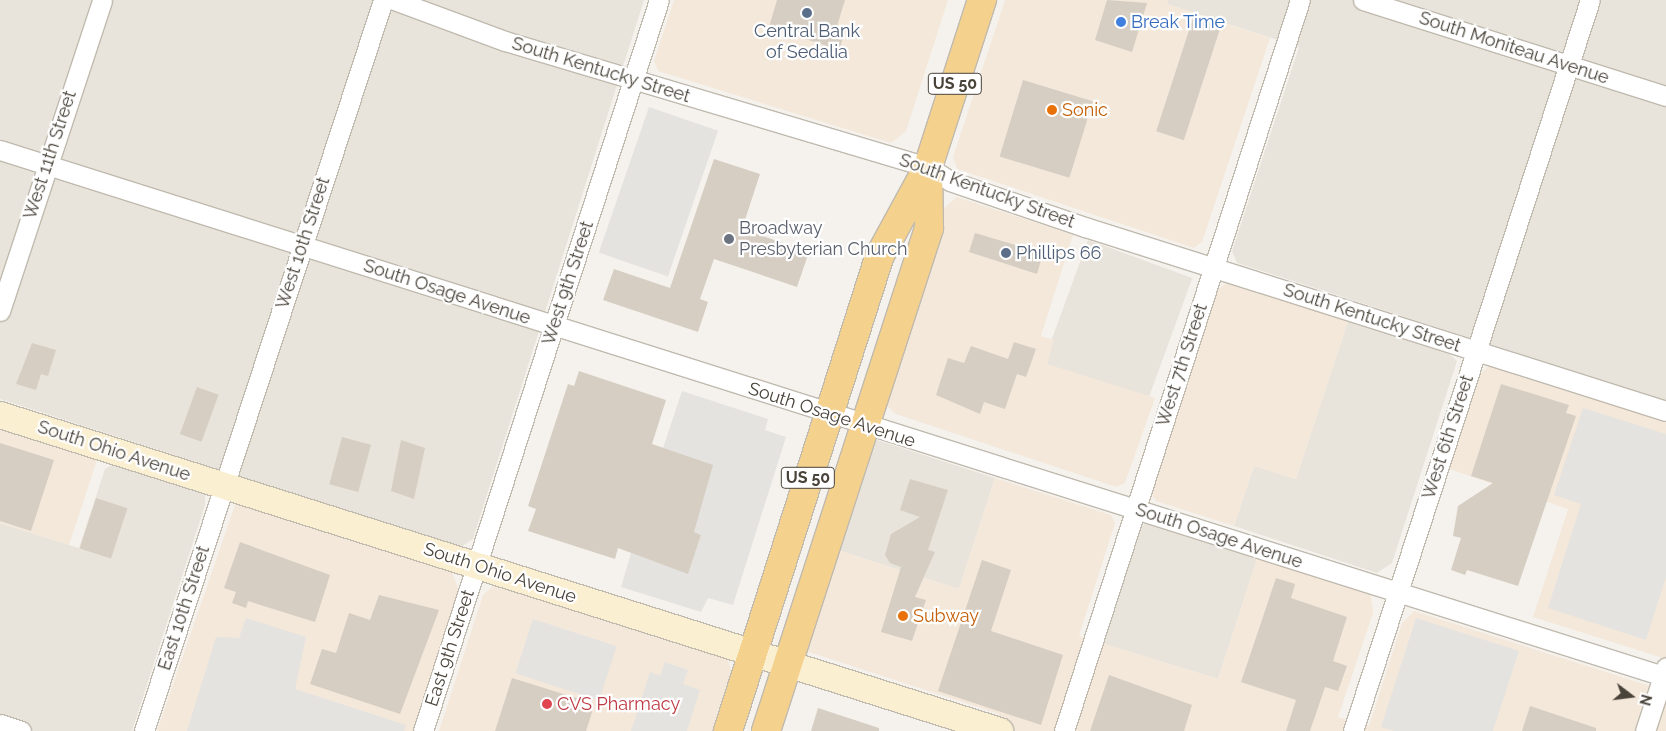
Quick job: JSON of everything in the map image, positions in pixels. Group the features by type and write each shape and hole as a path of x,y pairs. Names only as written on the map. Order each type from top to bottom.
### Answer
{"highway":[{"name":"US 50","path":"728,731 879,257 928,167 982,0"},
{"name":"US 50","path":"766,731 929,228 928,167"}],"main road":[{"name":"South Ohio Avenue","path":"0,415 1000,731"}],"street":[{"name":"West 11th Street","path":"0,311 46,165 102,0"},
{"name":"West 10th Street","path":"223,485 383,0"},
{"name":"South Kentucky Street","path":"394,0 505,41 928,167 950,181 1666,411"},
{"name":"West 9th Street","path":"477,566 659,0"},
{"name":"West 7th Street","path":"1064,731 1300,0"},
{"name":"South Moniteau Avenue","path":"1362,0 1666,96"},
{"name":"West 6th Street","path":"1353,731 1590,0"},
{"name":"South Osage Avenue","path":"0,150 866,426 1398,593 1665,673"},
{"name":"East 10th Street","path":"144,731 223,485"},
{"name":"East 9th Street","path":"423,731 477,566"},
{"path":"1645,731 1665,673"},
{"path":"0,724 21,731"}],"shaded area":[{"path":"0,0 644,0 473,539 461,547 0,399"},
{"path":"674,0 948,0 906,131 891,143 658,71 654,61"},
{"path":"1005,0 1168,0 1167,4 1270,38 1202,242 1194,248 957,169 953,157"},
{"path":"1168,0 1666,0 1666,401 1237,263 1232,251 1299,47 1167,4"},
{"path":"649,107 718,131 668,276 599,253"},
{"path":"957,197 1073,235 1041,336 1054,340 1047,364 1155,398 1125,483 1116,487 896,414 887,406 884,395 943,209"},
{"path":"1088,240 1192,278 1148,401 1043,363"},
{"path":"1227,282 1348,321 1296,479 1254,466 1234,526 1156,501 1151,493 1214,293"},
{"path":"1348,321 1449,354 1457,361 1392,563 1377,573 1234,526 1254,466 1296,479"},
{"path":"1489,366 1666,422 1666,659 1533,617 1568,509 1449,469 1479,375"},
{"path":"682,391 768,419 765,430 786,437 733,605 708,598 701,612 621,587 631,553 688,573 701,535 694,532 663,448"},
{"path":"1583,408 1666,434 1666,577 1646,640 1548,608 1581,504 1554,495"},
{"path":"0,426 98,457 69,545 0,523"},
{"path":"877,440 995,478 959,589 834,549 868,442"},
{"path":"116,463 205,493 205,505 132,731 0,731 0,523 79,548 105,469"},
{"path":"995,478 1111,515 1115,523 1079,636 1218,679 1257,559 1371,595 1373,613 1338,717 1369,726 1402,623 1414,611 1666,691 1666,731 992,731 999,714 809,652 805,641 834,549 959,589"},
{"path":"236,502 451,569 459,591 413,731 157,731"},
{"path":"1146,523 1257,559 1218,679 1101,643 1139,528"},
{"path":"496,583 726,655 733,676 715,731 439,731 483,595"},
{"path":"246,618 306,637 295,689 406,725 404,731 187,731 216,637 239,638"},
{"path":"1416,618 1519,651 1493,731 1395,731 1381,727"},
{"path":"533,619 617,646 599,700 515,673"},
{"path":"665,662 688,670 683,684 700,690 687,731 631,731 650,672 660,676"}],"building":[{"name":"Central Bank of Sedalia","path":"777,0 845,0 837,26 846,29 839,50 769,27"},
{"name":"Break Time","path":"1107,0 1147,3 1132,52 1095,40"},
{"path":"1193,18 1221,27 1184,140 1156,131"},
{"path":"1023,80 1093,101 1069,178 1000,157"},
{"name":"Broadway Presbyterian Church","path":"714,159 760,174 742,229 809,252 797,287 714,259 700,299 708,302 698,332 603,300 614,269 670,288"},
{"name":"Phillips 66","path":"975,233 1039,252 1042,257 1037,274 969,252"},
{"path":"1014,342 1036,349 1026,377 1017,374 1005,409 984,402 980,414 936,395 948,358 964,363 971,346 1008,359"},
{"path":"32,343 56,350 48,376 41,374 36,390 16,384"},
{"path":"579,371 666,400 652,444 713,465 694,532 701,535 688,574 618,548 615,559 528,531 536,509 528,506 568,384 574,386"},
{"path":"1501,384 1569,405 1566,413 1576,416 1518,586 1467,570 1465,575 1451,570 1461,538 1453,536 1458,506 1493,483 1471,476"},
{"path":"197,387 219,395 202,442 180,434"},
{"path":"342,437 371,445 358,492 329,484"},
{"path":"401,440 425,448 414,499 391,491"},
{"path":"0,443 54,460 31,531 0,521"},
{"path":"910,479 948,490 928,550 935,552 915,597 926,600 912,641 881,632 901,567 890,563 885,555 891,534 920,517 900,510"},
{"path":"96,498 127,508 111,559 80,548"},
{"path":"240,542 330,575 315,622 248,601 246,608 232,603 236,592 224,588"},
{"path":"982,560 1011,570 991,631 1063,655 1041,725 938,691"},
{"path":"1276,578 1295,584 1291,598 1347,617 1333,661 1347,666 1338,691 1325,687 1310,731 1286,731 1296,700 1241,682"},
{"path":"379,595 439,610 400,714 310,684 322,649 336,653 349,613 370,620"},
{"path":"1109,675 1192,705 1184,731 1090,731"},
{"name":"CVS Pharmacy","path":"512,678 589,702 592,712 586,731 495,731"},
{"path":"1530,706 1596,728 1596,731 1522,731"},
{"path":"818,708 879,728 879,731 811,731"}],"place":[{"name":"Central Bank of Sedalia","path":"807,13"},
{"name":"Break Time","path":"1121,22"},
{"name":"Sonic","path":"1052,110"},
{"name":"Broadway Presbyterian Church","path":"729,239"},
{"name":"Phillips 66","path":"1006,253"},
{"name":"Subway","path":"903,616"},
{"name":"CVS Pharmacy","path":"547,704"}]}
